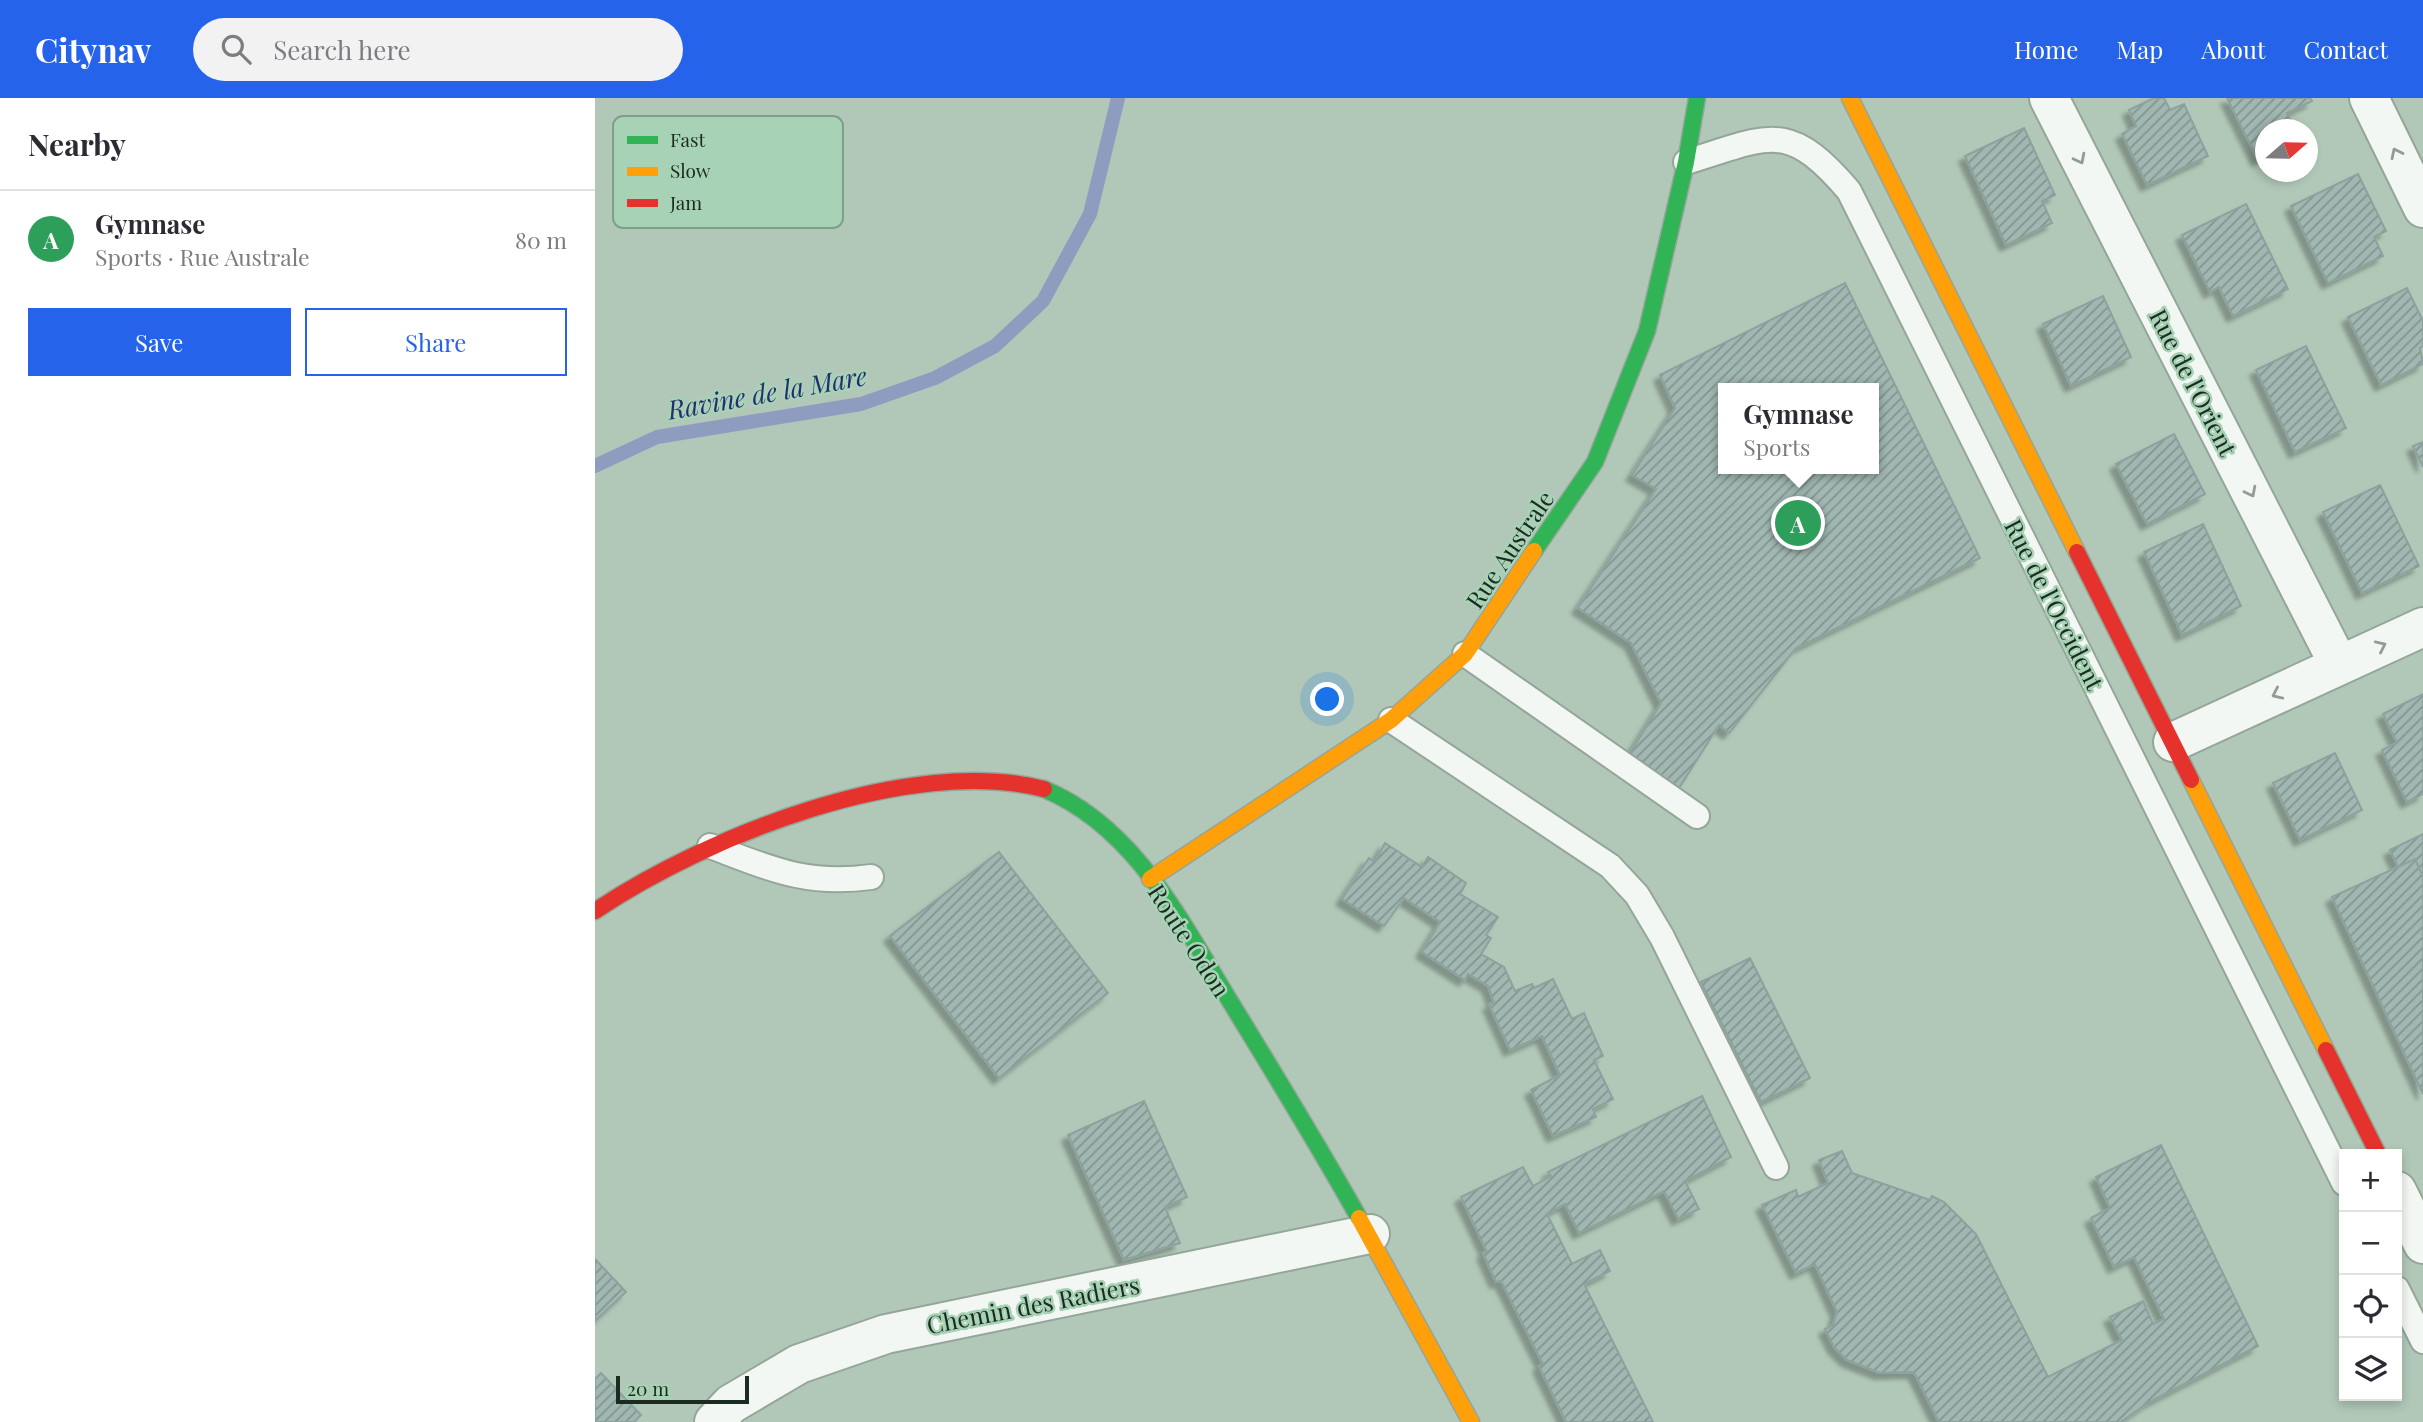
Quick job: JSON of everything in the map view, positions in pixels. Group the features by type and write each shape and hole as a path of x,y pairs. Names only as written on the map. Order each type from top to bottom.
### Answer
{"street":[{"name":"Rue de l'Occident","path":"1850,98 2376,1149"},
{"name":"Rue de l'Orient","path":"2049,98 2339,665"},
{"path":"2369,98 2423,208"},
{"name":"Rue Australe","path":"1150,879 1391,720 1465,654 1595,462 1647,331 1700,100"},
{"path":"2173,742 2423,627"},
{"name":"Route Odon","path":"595,911 710,846 841,801 906,786 954,780 1022,783 1046,790 1096,819 1121,842 1150,879 1261,1051 1370,1234 1471,1422"},
{"path":"2402,1201 2423,1244"},
{"name":"Chemin des Radiers","path":"714,1422 731,1404 799,1364 886,1334 1370,1234"}],"lane":[{"name":"Rue de l'Occident","path":"1686,162 1765,137 1793,142 1824,162 1849,191 2339,1174"},
{"path":"1465,654 1697,816"},
{"path":"1391,720 1610,866 1637,895 1662,937 1776,1167"},
{"path":"710,846 783,873 837,882 871,877"},
{"path":"2402,1299 2423,1341"}],"building":[{"path":"2154,98 2164,98 2170,110 2184,104 2208,156 2147,185 2122,134 2136,126 2129,110"},
{"path":"2227,98 2310,98 2312,101 2287,113 2290,119 2255,119 2255,154"},
{"path":"2024,128 2055,195 2042,201 2052,223 2006,245 1965,156"},
{"path":"2358,174 2386,231 2374,237 2383,256 2328,283 2291,206"},
{"path":"2246,204 2288,289 2233,316 2219,287 2210,292 2182,235"},
{"path":"1845,283 1980,558 1796,648 1729,733 1719,725 1679,788 1629,755 1661,703 1631,643 1578,608 1656,489 1632,475 1675,408 1660,375"},
{"path":"2407,288 2423,321 2423,346 2420,348 2423,364 2381,385 2348,317"},
{"path":"2103,296 2131,357 2071,386 2043,324"},
{"path":"2306,346 2346,428 2295,452 2256,370"},
{"path":"2174,434 2205,494 2147,524 2116,464"},
{"path":"2423,442 2423,467 2413,446"},
{"path":"2380,485 2419,566 2362,593 2323,512"},
{"path":"2203,524 2241,606 2182,635 2144,552"},
{"path":"2423,694 2423,794 2407,802 2382,750 2397,743 2383,714"},
{"path":"2335,753 2362,810 2300,840 2273,783"},
{"path":"2423,834 2423,877 2415,859 2398,867 2390,850"},
{"path":"1385,843 1422,867 1428,857 1466,883 1460,894 1498,917 1486,935 1491,938 1481,954 1504,967 1515,991 1532,984 1534,988 1553,979 1572,1019 1584,1013 1603,1056 1594,1060 1613,1099 1593,1109 1596,1117 1553,1136 1531,1090 1560,1075 1542,1036 1510,1050 1489,1004 1494,1003 1488,986 1468,974 1465,980 1422,952 1440,922 1404,898 1384,926 1342,899 1369,858 1375,862"},
{"path":"999,852 1108,993 999,1078 890,936"},
{"path":"2415,859 2423,877 2423,1094 2332,897"},
{"path":"1750,958 1810,1078 1761,1102 1701,982"},
{"path":"1702,1096 1731,1157 1685,1181 1699,1209 1678,1219 1664,1191 1579,1233 1565,1204 1547,1214 1572,1264 1600,1250 1610,1271 1584,1284 1653,1422 1566,1422 1539,1366 1543,1364 1501,1281 1496,1282 1483,1253 1487,1252 1461,1197 1523,1167 1533,1186 1551,1176 1548,1172"},
{"path":"1144,1101 1187,1197 1165,1207 1180,1243 1124,1260 1068,1135"},
{"path":"2161,1145 2258,1346 2149,1402 2121,1422 1939,1422 1914,1372 1880,1373 1847,1360 1834,1347 1825,1329 1833,1325 1837,1312 1815,1264 1796,1273 1762,1205 1796,1190 1798,1197 1828,1183 1819,1160 1842,1151 1852,1173 1930,1200 1932,1196 1944,1202 1976,1234 2048,1377 2122,1340 2110,1317 2143,1301 2153,1324 2164,1319 2134,1257 2114,1267 2091,1218 2110,1208 2096,1177"},
{"path":"595,1259 626,1292 595,1321"},
{"path":"601,1373 641,1415 634,1422 595,1422 595,1379"}],"waterway":[{"name":"Ravine de la Mare","path":"595,466 657,437 861,404 935,378 995,346 1043,301 1090,214 1118,98"}],"traffic: fast":[{"path":"1534,551 1595,462 1647,331 1686,162 1697,98"},
{"path":"1044,789 1077,806 1106,829 1133,855 1156,884 1198,947 1359,1218"}],"traffic: slow":[{"path":"1850,98 2077,552"},
{"path":"1150,879 1391,720 1465,654 1534,551"},
{"path":"2191,780 2326,1050"},
{"path":"1359,1218 1471,1422"}],"traffic: jam":[{"path":"2077,552 2191,780"},
{"path":"595,911 693,856 751,830 811,809 872,793 933,783 991,781 1044,789"},
{"path":"2326,1050 2376,1149"}],"place":[{"name":"Gymnase","path":"1798,523"}]}
